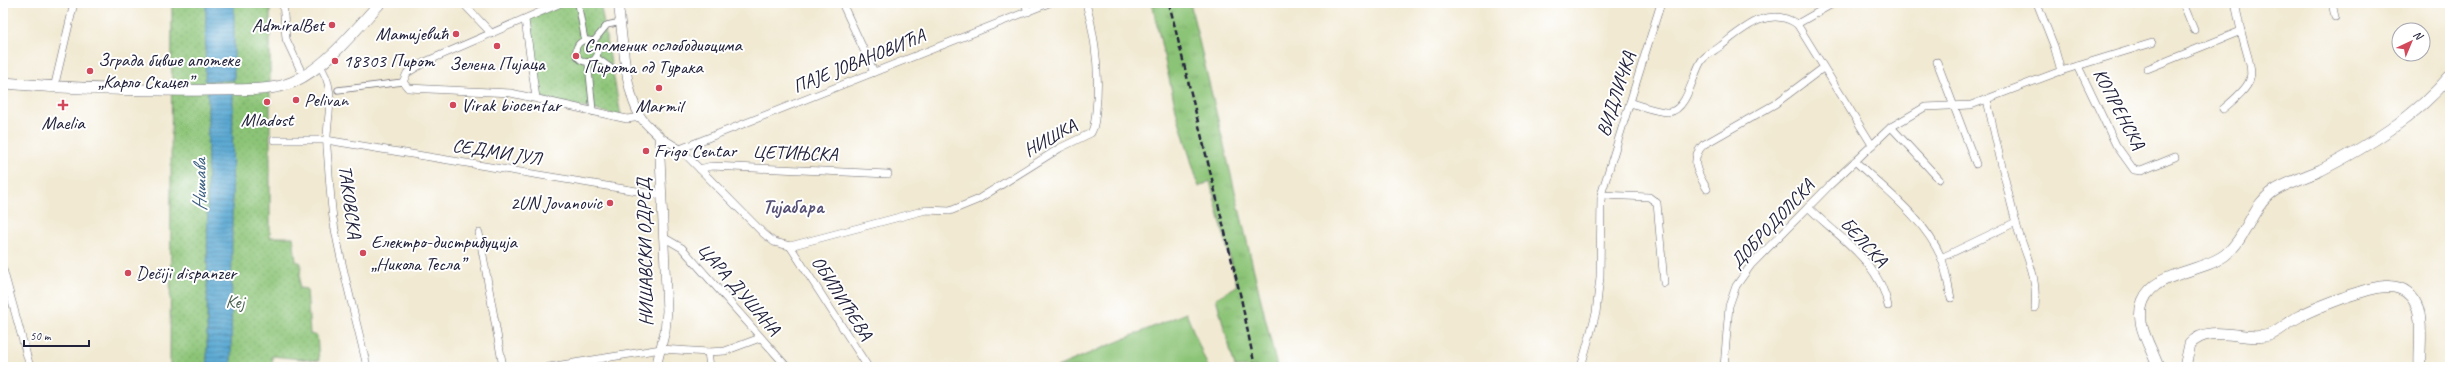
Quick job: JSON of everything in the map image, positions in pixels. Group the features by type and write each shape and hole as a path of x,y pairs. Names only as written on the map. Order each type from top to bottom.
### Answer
{"main road":[{"path":"3,83 54,88 187,90 256,89 292,82 319,66 380,3"},
{"path":"2158,367 2140,317 2143,300 2152,288 2166,279 2215,261 2225,254 2239,239 2266,197 2283,186 2343,159 2380,136 2413,113 2450,76"},
{"path":"2185,367 2190,344 2203,334 2243,338 2272,334 2319,307 2370,288 2386,285 2401,289 2408,294 2417,308 2420,367"}],"street":[{"path":"54,88 74,3"},
{"path":"283,3 286,39 300,69"},
{"path":"463,3 492,34"},
{"path":"560,3 413,69 404,76 403,82 408,88 512,93 627,119 640,117"},
{"path":"578,3 585,40"},
{"path":"618,3 631,91 640,117 660,136"},
{"path":"842,3 874,72"},
{"path":"1025,3 1028,12"},
{"name":"ПАЈЕ ЈОВАНОВИЋА","path":"680,149 1049,3"},
{"name":"НИШКА","path":"950,211 977,200 1045,157 1091,133 1097,101 1098,66 1095,39 1086,3"},
{"name":"ВИДЛИЧКА","path":"1581,367 1596,313 1600,277 1601,195 1661,3"},
{"path":"1797,24 1834,3"},
{"path":"2037,3 2054,46 2061,71"},
{"path":"2182,3 2194,30"},
{"path":"2223,109 2245,91 2251,81 2251,73 2235,3"},
{"path":"2332,3 2335,17"},
{"path":"1630,103 1668,112 1676,109 1685,98 1703,59 1737,32 1750,24 1773,16 1789,19 1797,24 1872,145"},
{"path":"525,20 536,98"},
{"path":"593,42 607,25 621,22"},
{"path":"2148,69 2241,31"},
{"path":"585,40 593,42 598,51 596,57 588,62 580,60 576,54 577,46 585,40"},
{"name":"КОПРЕНСКА","path":"2061,71 2152,43"},
{"path":"596,57 614,70 627,68"},
{"path":"588,62 593,112"},
{"path":"1937,62 1952,106 1976,164"},
{"name":"ТАКОВСКА","path":"319,66 326,74 330,86 331,99 326,140 334,218 367,367"},
{"name":"КОПРЕНСКА","path":"2078,66 2116,145 2134,170 2141,171 2175,157"},
{"path":"1707,189 1695,161 1696,154 1703,145 1775,104 1823,68"},
{"name":"ДОБРОДОЛСКА","path":"1724,367 1729,306 1736,286 1751,264 1891,127 1925,107 1971,105 2061,71"},
{"path":"338,90 403,82"},
{"path":"1987,100 2016,222 2036,285 2035,308"},
{"path":"1891,127 1939,179"},
{"name":"ОБИЛИЋЕВА","path":"660,136 680,149 764,234 774,242 790,246 926,210 950,211"},
{"name":"НИШАВСКИ ОДРЕД","path":"656,367 661,349 667,310 661,195 660,136"},
{"name":"СЕДМИ ЈУЛ","path":"274,140 326,140 661,195"},
{"path":"1855,161 1920,225 1941,258 1952,298"},
{"name":"ЦЕТИЊСКА","path":"700,169 711,166 888,174"},
{"path":"1601,195 1649,197 1657,203 1664,283"},
{"name":"БЕЛСКА","path":"1808,207 1865,261 1884,289 1888,306"},
{"path":"1941,258 2016,222"},
{"path":"479,233 503,367"},
{"name":"ЦАРА ДУШАНА","path":"663,237 682,248 787,367"},
{"name":"ОБИЛИЋЕВА","path":"790,246 868,367"},
{"path":"3,269 30,367"},
{"path":"549,367 661,349 708,352 726,351 760,338"},
{"path":"708,352 710,367"}],"green space":[{"name":"Кеј","path":"172,3 270,3 270,237 293,237 296,261 301,263 299,288 307,289 310,334 317,336 319,361 272,356 272,367 170,367"},
{"path":"558,3 600,3 621,116 538,97 529,17"},
{"path":"1152,3 1190,3 1277,367 1235,367 1216,298 1237,286 1210,181 1199,187 1177,114"},
{"path":"1186,313 1208,367 1057,367"}],"water":[{"path":"206,3 234,3 234,80 205,81"},
{"path":"208,90 233,90 231,367 207,367"}],"railway":[{"path":"1169,3 1241,298 1255,367"}],"place":[{"name":"AdmiralBet","path":"332,25"},
{"name":"Матијевић","path":"456,34"},
{"name":"Зелена Пијаца","path":"497,46"},
{"name":"Споменик ослободиоцима Пирота од Турака","path":"576,56"},
{"name":"18303 Пирот","path":"335,61"},
{"name":"Зграда бивше апотеке „Карло Скацел”","path":"90,71"},
{"name":"Marmil","path":"659,88"},
{"name":"Pelivan","path":"296,100"},
{"name":"Mladost","path":"267,102"},
{"name":"Maelia","path":"63,105"},
{"name":"Virak biocentar","path":"453,105"},
{"name":"Frigo Centar","path":"646,151"},
{"name":"2UN Jovanovic","path":"610,203"},
{"name":"Електро-дистрибуција „Никола Тесла”","path":"363,253"},
{"name":"Dečiji dispanzer","path":"128,273"}],"district":[{"name":"Тијабара","path":"793,206"}],"water label":[{"name":"Нишава","path":"199,185"}]}
